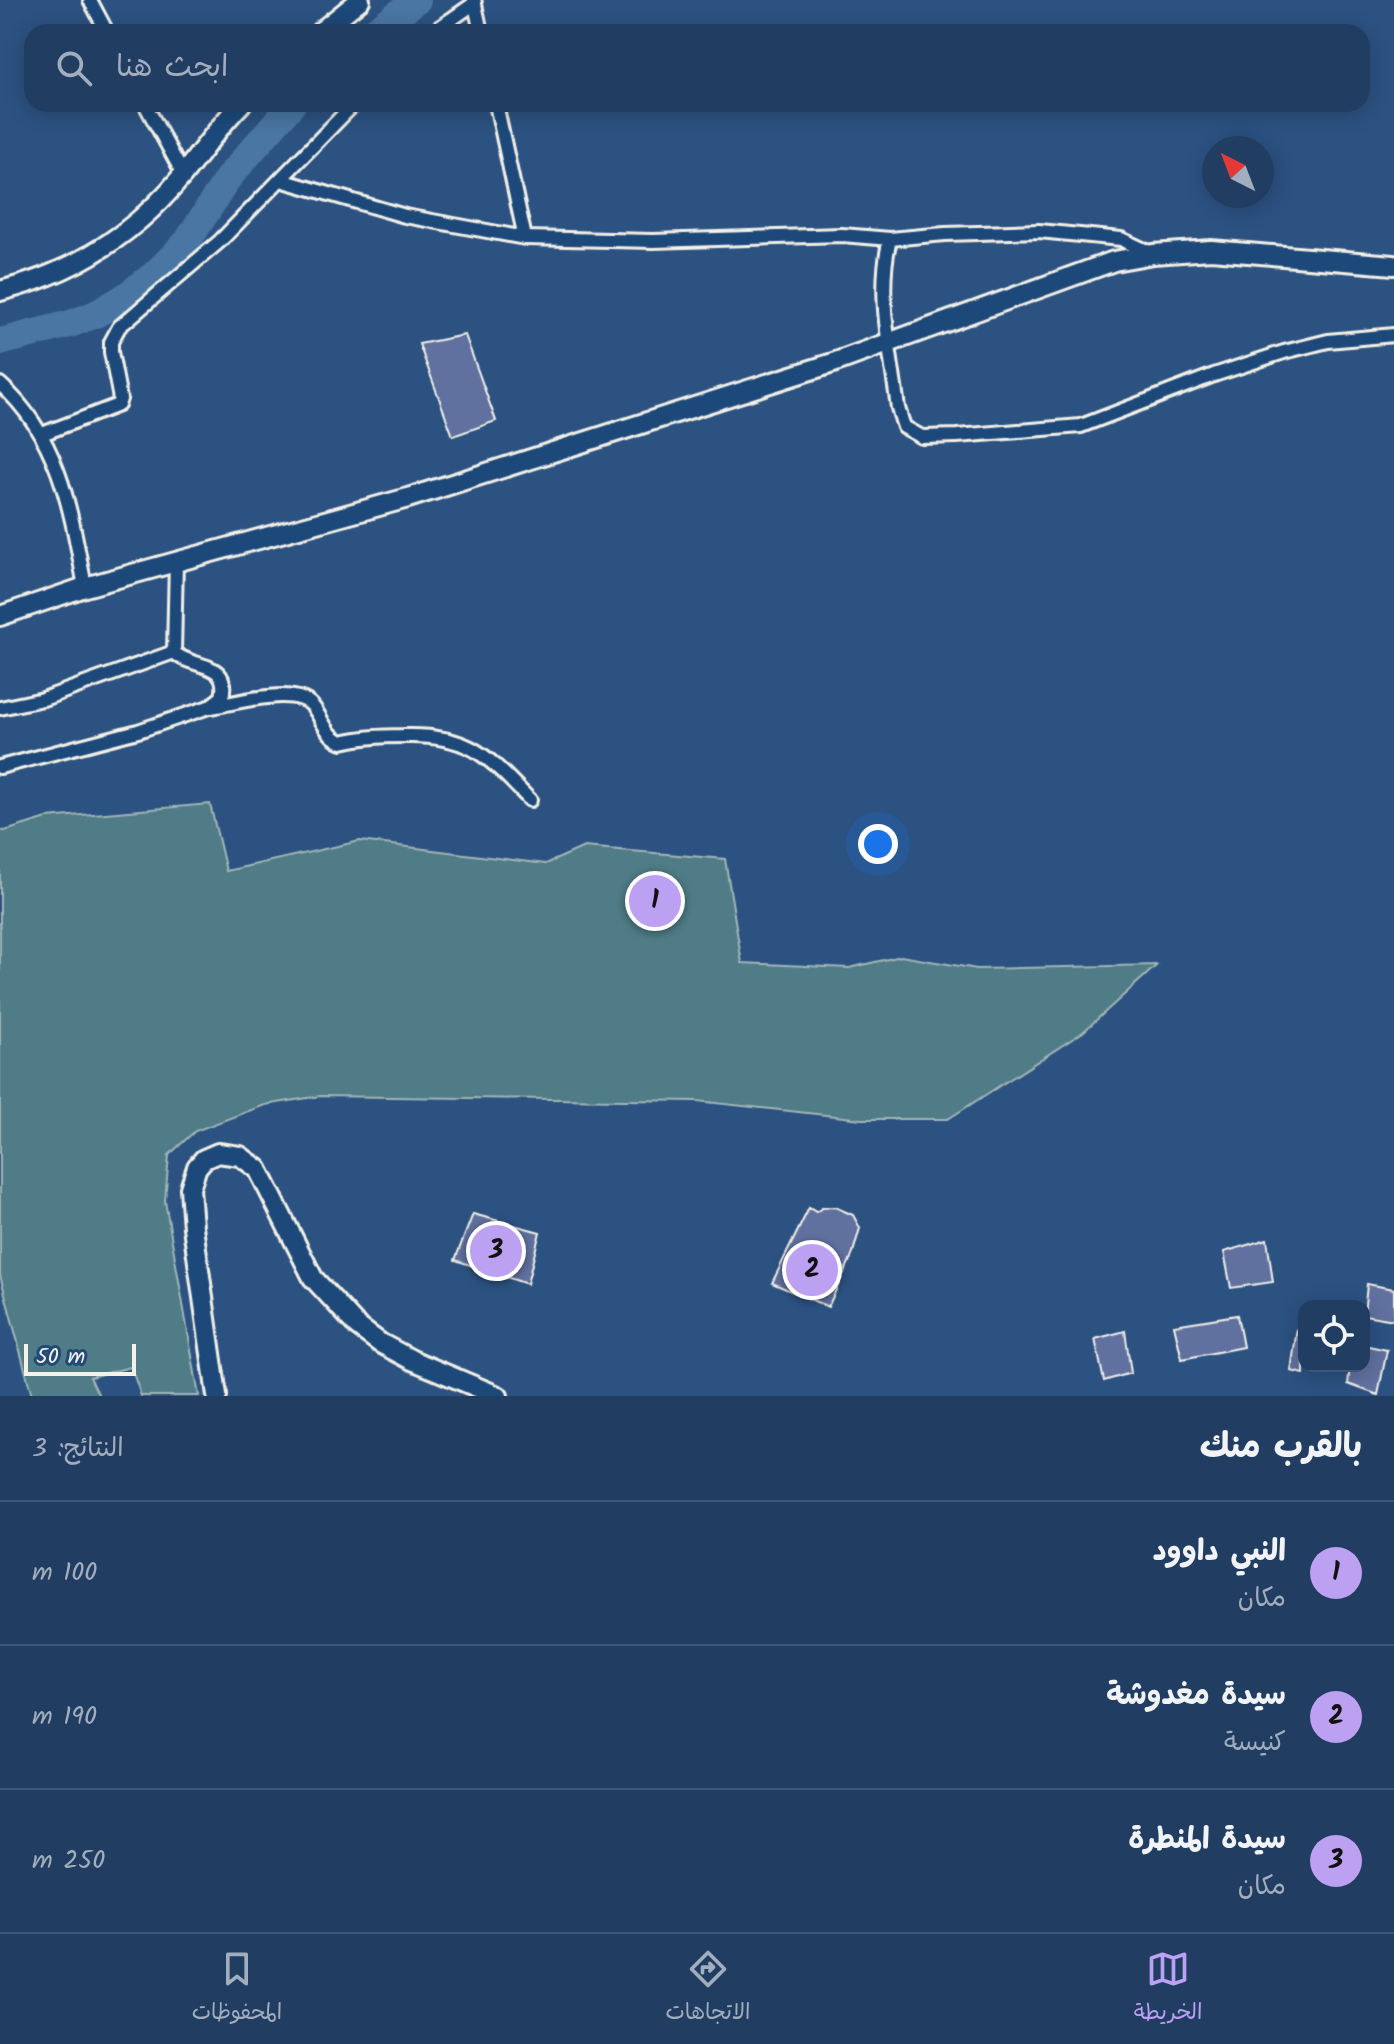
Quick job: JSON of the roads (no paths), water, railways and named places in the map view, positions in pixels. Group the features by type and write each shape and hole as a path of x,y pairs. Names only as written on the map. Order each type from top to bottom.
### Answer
{"street":[{"path":"90,0 103,24"},
{"path":"330,24 360,0"},
{"path":"444,24 475,1 479,24"},
{"path":"149,112 183,174"},
{"path":"0,291 68,269 110,245 137,224 234,112"},
{"path":"42,434 118,405 120,399 111,342 119,327 220,241 346,112"},
{"path":"498,112 525,238"},
{"path":"281,180 405,216 525,238 653,241 842,235 890,239 1039,231 1121,239 1153,254"},
{"path":"890,239 884,283 898,408 904,427 922,437 1081,426 1284,352 1328,341 1394,335"},
{"path":"0,616 85,587 408,498 890,344 1114,261 1153,254 1211,250 1394,265"},
{"path":"0,384 42,434 56,463 68,498 85,587"},
{"path":"174,652 176,562"},
{"path":"174,652 184,660 204,665 219,674 223,681 222,697 209,707"},
{"path":"0,708 43,699 174,652"},
{"path":"0,767 138,731 209,707 298,697 311,703 330,734 342,742 391,736 448,738 475,750 530,800"},
{"path":"217,1396 190,1188 197,1167 204,1159 218,1153 240,1156 258,1169 313,1278 357,1326 412,1360 498,1396"}],"waterway":[{"path":"384,24 417,0"},
{"path":"0,342 96,314 154,275 187,242 228,178 285,112"}],"place":[{"name":"النبي داوود","path":"655,901"},
{"name":"سيدة المنطرة","path":"496,1251"},
{"name":"سيدة مغدوشة","path":"812,1270"}]}
